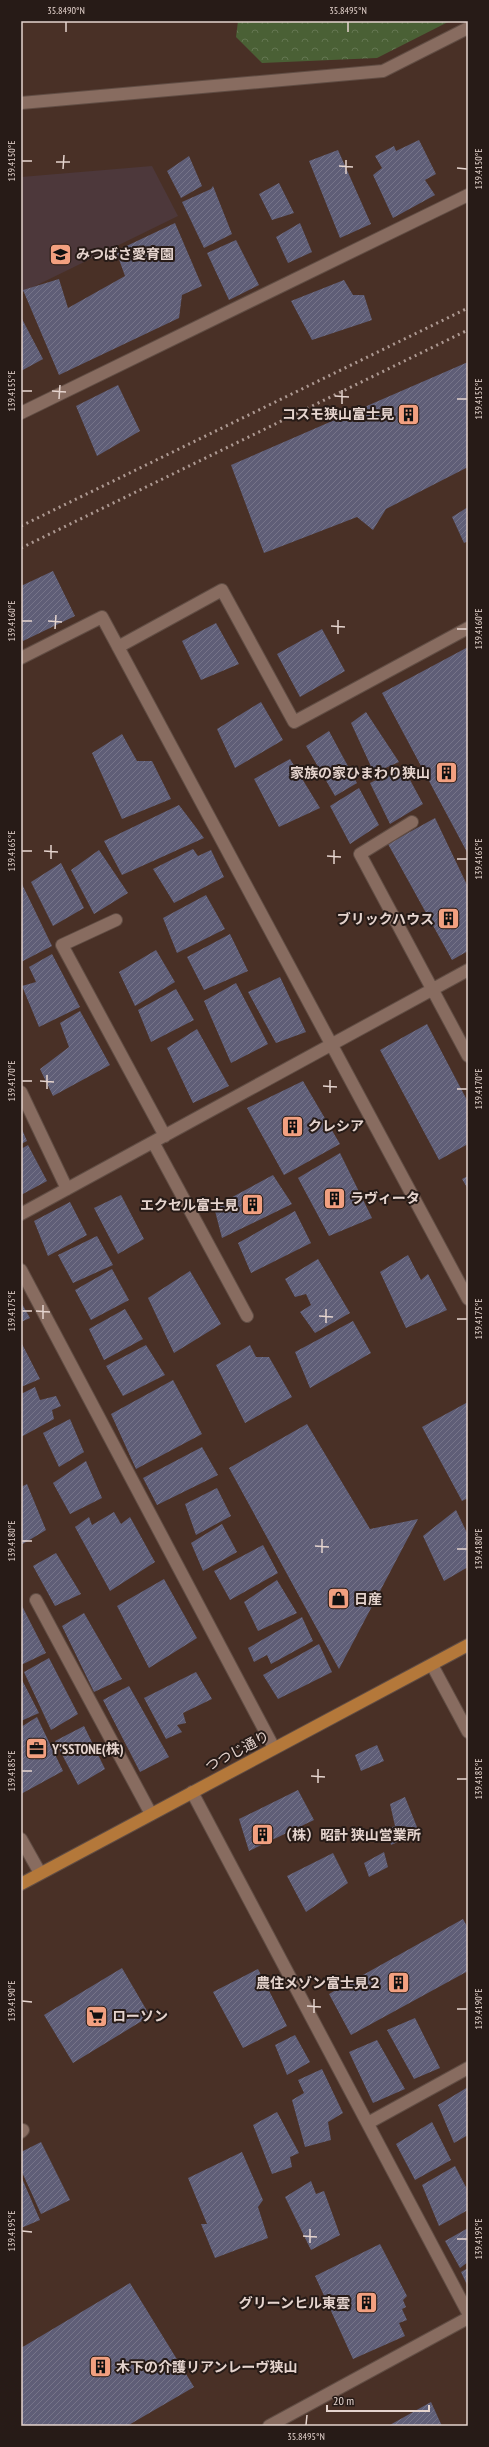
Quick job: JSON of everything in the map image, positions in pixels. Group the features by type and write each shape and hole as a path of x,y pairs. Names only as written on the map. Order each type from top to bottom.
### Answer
{"main road":[{"name":"つつじ通り","path":"21,1884 468,1645"}],"street":[{"path":"21,103 383,71 468,28"},
{"path":"21,413 468,195"},
{"path":"118,647 222,590 294,722 468,628"},
{"path":"21,658 102,617 468,1299"},
{"path":"412,822 360,854 468,1056"},
{"path":"116,920 62,945 164,1136"},
{"path":"21,1214 468,970"},
{"path":"21,1092 67,1189"},
{"path":"153,1142 247,1316"},
{"path":"21,1270 274,1748"},
{"path":"36,1600 151,1814"},
{"path":"432,1665 468,1732"},
{"path":"192,1792 468,2313"},
{"path":"21,1839 40,1873"},
{"path":"368,2123 468,2068"},
{"path":"270,2426 468,2318"}],"shaded area":[{"name":"みつばさ愛育園","path":"152,166 178,216 21,293 21,177"}],"green space":[{"path":"238,21 450,21 377,58 262,63 236,37"}],"building":[{"path":"419,140 436,174 425,180 435,195 393,218 373,175 382,168 375,156 394,146 396,151"},
{"path":"338,150 371,224 340,238 309,161"},
{"path":"189,156 202,186 181,198 167,171"},
{"path":"279,183 294,213 272,220 259,194"},
{"path":"213,186 232,234 204,248 182,202 211,189"},
{"name":"みつばさ愛育園","path":"175,223 202,286 182,295 179,318 59,375 23,290 59,279 68,308 125,276 116,251"},
{"path":"300,223 312,252 288,263 276,237"},
{"path":"236,240 259,285 229,300 207,253"},
{"path":"344,280 353,295 364,295 372,320 312,340 291,301"},
{"path":"21,317 43,359 21,371"},
{"name":"コスモ狭山富士見","path":"468,362 468,467 386,509 373,530 357,517 264,553 231,465"},
{"path":"118,385 140,431 97,456 76,406"},
{"path":"468,507 468,541 464,543 452,517"},
{"path":"53,571 75,616 23,641 21,636 21,586"},
{"path":"216,623 239,664 201,680 182,641"},
{"path":"322,629 345,671 300,697 277,654"},
{"name":"家族の家ひまわり狭山","path":"468,647 468,854 382,693"},
{"path":"261,702 283,740 235,768 217,729"},
{"path":"366,712 399,762 374,773 351,723"},
{"path":"329,731 357,783 335,796 306,746"},
{"path":"122,734 137,761 152,761 171,799 122,819 92,753"},
{"path":"290,759 320,808 279,827 254,779"},
{"path":"403,767 423,804 390,824 370,783"},
{"path":"359,788 379,825 350,844 330,806"},
{"path":"179,805 204,838 122,875 104,841"},
{"name":"ブリックハウス","path":"435,818 468,887 468,951 452,960 388,844"},
{"path":"193,849 198,856 211,850 224,877 174,903 153,869"},
{"path":"99,850 128,893 94,914 71,870"},
{"path":"61,863 84,908 53,926 31,882"},
{"path":"21,882 52,946 21,962"},
{"path":"206,895 225,929 177,953 163,918"},
{"path":"230,934 248,971 204,990 187,957"},
{"path":"156,950 175,982 135,1006 119,972"},
{"path":"52,954 80,1007 39,1027 22,986 36,982 29,967"},
{"path":"280,977 306,1032 276,1043 248,992"},
{"path":"236,983 268,1044 231,1063 204,1001"},
{"path":"176,989 194,1020 151,1042 138,1010"},
{"path":"80,1011 110,1065 53,1096 40,1069 69,1047 60,1023"},
{"path":"427,1024 468,1102 468,1144 439,1160 380,1050"},
{"path":"197,1029 229,1086 193,1103 167,1048"},
{"name":"クレシア","path":"303,1081 340,1144 284,1175 247,1108"},
{"path":"21,1127 27,1141 21,1144"},
{"path":"28,1145 47,1181 21,1195 21,1149"},
{"name":"ラヴィータ","path":"340,1153 372,1218 329,1236 298,1178"},
{"name":"エクセル富士見","path":"273,1175 292,1204 222,1238 214,1207"},
{"path":"468,1176 468,1189 462,1179"},
{"path":"121,1195 144,1239 118,1254 94,1208"},
{"path":"70,1202 87,1235 48,1256 34,1221"},
{"path":"295,1211 311,1243 251,1273 238,1243"},
{"path":"97,1236 113,1265 73,1283 58,1255"},
{"path":"408,1255 421,1280 428,1274 447,1310 406,1328 380,1272"},
{"path":"318,1259 350,1313 315,1333 300,1312 311,1305 306,1294 295,1297 285,1279"},
{"path":"112,1269 129,1300 91,1320 75,1290"},
{"path":"190,1271 221,1324 174,1353 148,1298"},
{"path":"21,1302 30,1318 21,1322"},
{"path":"125,1309 143,1339 104,1360 89,1329"},
{"path":"353,1321 371,1353 310,1388 295,1352"},
{"path":"21,1342 40,1379 21,1387"},
{"path":"146,1345 165,1375 123,1396 106,1366"},
{"path":"250,1345 256,1357 269,1357 292,1397 245,1423 216,1365"},
{"path":"173,1380 202,1434 136,1469 111,1414"},
{"path":"35,1387 40,1400 56,1396 61,1406 52,1410 54,1419 21,1437 21,1394"},
{"path":"468,1402 468,1498 462,1501 422,1427"},
{"path":"70,1419 84,1452 59,1467 43,1433"},
{"name":"日産","path":"307,1424 370,1529 418,1519 339,1669 229,1468"},
{"path":"202,1447 218,1475 157,1505 143,1478"},
{"path":"86,1461 102,1498 70,1514 53,1483"},
{"path":"27,1484 46,1530 21,1545 21,1487"},
{"path":"217,1488 231,1516 196,1535 185,1504"},
{"path":"456,1510 468,1535 468,1567 444,1581 423,1536"},
{"path":"114,1512 121,1524 130,1517 155,1562 110,1591 75,1527 89,1517 92,1525"},
{"path":"222,1524 237,1552 203,1571 191,1543"},
{"path":"263,1545 278,1573 230,1600 214,1571"},
{"path":"56,1553 81,1594 55,1606 33,1566"},
{"path":"164,1579 197,1638 149,1668 117,1606"},
{"path":"277,1580 297,1613 258,1631 244,1602"},
{"path":"21,1604 46,1653 21,1665"},
{"path":"84,1613 122,1679 94,1692 62,1626"},
{"path":"302,1617 313,1641 271,1664 267,1655 254,1662 248,1648"},
{"path":"319,1644 332,1672 278,1699 263,1675"},
{"path":"49,1658 78,1714 51,1730 24,1672"},
{"path":"196,1672 212,1699 183,1713 186,1723 177,1725 182,1732 166,1739 144,1698"},
{"path":"21,1678 39,1713 21,1721"},
{"path":"129,1686 169,1757 140,1772 103,1700"},
{"name":"Y’SSTONE(株)","path":"37,1717 63,1771 21,1794 21,1727"},
{"path":"84,1726 105,1769 78,1785 55,1741"},
{"path":"377,1745 384,1761 361,1771 355,1755"},
{"name":"（株）昭計 狭山営業所","path":"298,1790 314,1820 249,1851 239,1819"},
{"path":"405,1797 419,1832 391,1845 388,1829 395,1826 390,1804"},
{"path":"384,1852 388,1867 369,1877 364,1863"},
{"path":"333,1853 348,1883 306,1912 287,1876"},
{"name":"農住メゾン富士見２","path":"463,1919 468,1928 468,1971 351,2035 329,1994"},
{"name":"ローソン","path":"122,1968 150,2016 73,2063 44,2015"},
{"path":"258,1969 287,2026 243,2048 213,1992"},
{"path":"415,2018 440,2068 414,2079 387,2030"},
{"path":"295,2035 310,2062 287,2075 275,2045"},
{"path":"377,2040 405,2089 373,2103 349,2052"},
{"path":"322,2069 343,2113 328,2122 331,2140 305,2147 292,2100 304,2093 298,2080"},
{"path":"468,2087 468,2135 454,2143 438,2105"},
{"path":"277,2112 299,2153 290,2157 292,2167 272,2174 253,2125"},
{"path":"432,2122 451,2160 415,2180 396,2144"},
{"path":"41,2142 70,2200 41,2214 21,2170 21,2152"},
{"path":"242,2152 263,2200 258,2207 268,2238 215,2258 201,2224 207,2224 188,2178"},
{"path":"455,2166 468,2191 468,2210 439,2226 422,2185"},
{"path":"21,2176 40,2220 21,2228"},
{"path":"311,2181 316,2194 324,2191 340,2235 311,2250 285,2197"},
{"path":"468,2228 468,2262 460,2268 445,2241"},
{"name":"グリーンヒル東雲","path":"380,2244 407,2296 403,2300 406,2307 402,2309 407,2320 399,2323 405,2336 353,2359 315,2276"},
{"path":"468,2268 468,2287 461,2272"},
{"name":"木下の介護リアンレーヴ狭山","path":"130,2283 194,2387 127,2426 21,2426 21,2348"},
{"path":"431,2402 442,2426 388,2426"}],"railway":[{"path":"21,526 468,308"},
{"path":"21,548 468,330"}],"place":[{"name":"みつばさ愛育園","path":"60,254"},
{"name":"コスモ狭山富士見","path":"409,414"},
{"name":"家族の家ひまわり狭山","path":"446,773"},
{"name":"ブリックハウス","path":"449,919"},
{"name":"クレシア","path":"293,1126"},
{"name":"ラヴィータ","path":"335,1198"},
{"name":"エクセル富士見","path":"253,1205"},
{"name":"日産","path":"339,1599"},
{"name":"Y’SSTONE(株)","path":"37,1749"},
{"name":"（株）昭計 狭山営業所","path":"263,1835"},
{"name":"農住メゾン富士見２","path":"398,1983"},
{"name":"ローソン","path":"97,2016"},
{"name":"グリーンヒル東雲","path":"366,2303"},
{"name":"木下の介護リアンレーヴ狭山","path":"101,2367"}]}
